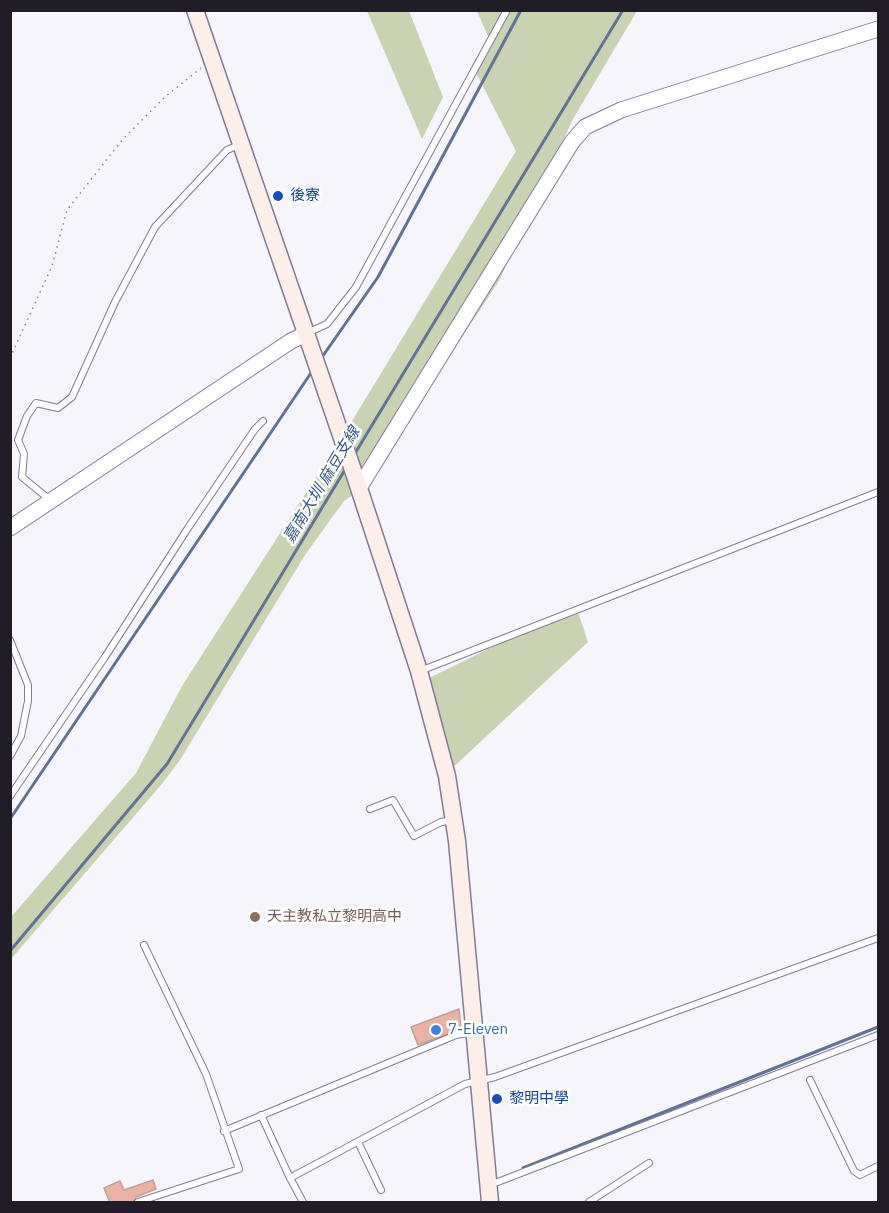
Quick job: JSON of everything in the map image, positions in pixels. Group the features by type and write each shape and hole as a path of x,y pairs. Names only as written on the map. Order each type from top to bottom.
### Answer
{"main road":[{"path":"195,10 357,482 419,671 447,776 454,820 490,1203"}],"street":[{"path":"357,482 572,142 585,127 621,110 879,29"},
{"path":"10,528 291,341 306,334"}],"lane":[{"path":"306,334 327,324 356,287 507,10"},
{"path":"50,501 22,477 24,454 18,440 27,416 36,403 58,408 72,397 115,302 155,227 226,150 242,144"},
{"path":"10,796 105,657 201,508 255,429 263,421"},
{"path":"419,671 879,492"},
{"path":"10,640 28,685 28,701 21,736 10,756"},
{"path":"370,809 393,800 414,836 441,822 454,820"},
{"path":"290,1178 465,1084 479,1081 879,938"},
{"path":"138,1203 239,1169 206,1074 144,945"},
{"path":"224,1131 456,1035 474,1032"},
{"path":"489,1185 879,1035"},
{"path":"810,1080 854,1171 860,1175 879,1166"},
{"path":"261,1115 303,1203"},
{"path":"358,1142 381,1190"},
{"path":"589,1203 649,1163"}],"path":[{"path":"10,358 52,266 67,210 123,139 166,96 198,71 211,56"}],"green space":[{"path":"367,11 409,11 443,97 422,139"},
{"path":"477,11 637,11 573,119 499,281 448,358 372,482 344,501 305,555 180,760 11,959 11,917 136,773 182,686 352,421 516,151 472,65 490,41"},
{"path":"576,606 588,642 449,771 423,681"}],"building":[{"name":"7-Eleven","path":"459,1009 461,1029 418,1045 411,1027"},
{"path":"153,1180 156,1189 136,1197 133,1203 110,1203 104,1188 120,1181 124,1190"}],"waterway":[{"path":"320,360 378,277 521,10"},
{"name":"嘉南大圳 麻豆支線","path":"354,455 623,10"},
{"path":"10,819 313,370"},
{"name":"嘉南大圳 麻豆支線","path":"10,951 167,764 346,468"},
{"path":"523,1168 878,1027"}],"place":[{"name":"後寮","path":"278,196"},
{"name":"天主教私立黎明高中","path":"255,917"},
{"name":"7-Eleven","path":"436,1030"},
{"name":"黎明中學","path":"497,1099"}]}
